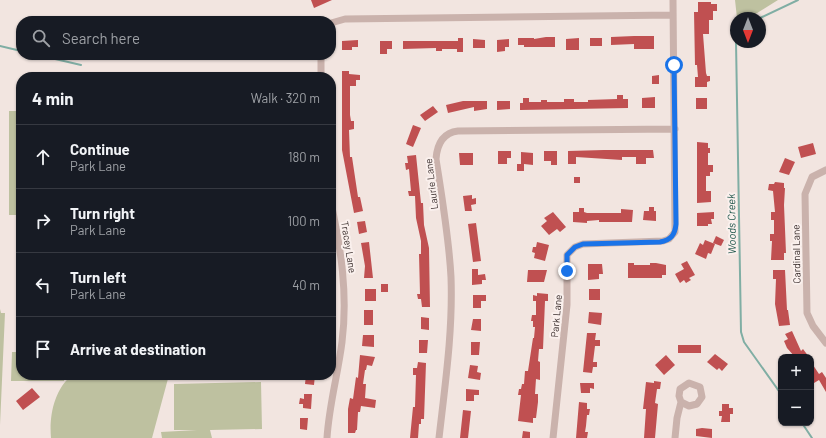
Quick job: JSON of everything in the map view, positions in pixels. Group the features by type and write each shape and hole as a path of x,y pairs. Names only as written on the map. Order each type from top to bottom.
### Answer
{"street":[{"name":"Park Lane","path":"553,438 567,309 567,255 575,247 583,244 660,242 672,237 676,224 673,0"},
{"path":"336,22 345,19 673,15"},
{"path":"321,60 321,72"},
{"name":"Laurie Lane","path":"439,438 449,353 451,294 449,252 436,160 440,142 450,133 458,131 675,129"},
{"name":"Cardinal Lane","path":"826,170 812,177 805,194 807,313 813,326 826,343"},
{"name":"Tracey Lane","path":"336,228 341,253 344,307 342,342 336,373"},
{"name":"Tracey Lane","path":"327,438 335,380"},
{"path":"675,438 676,418 681,402"}],"green space":[{"path":"735,0 778,0 759,12 736,12"},
{"path":"9,111 16,111 16,215 9,215"},
{"path":"0,309 1,313 5,313 0,425"},
{"path":"12,352 16,352 16,380 64,380 64,381 11,381"},
{"path":"168,380 152,438 51,438 51,421 54,404 66,381"},
{"path":"261,382 262,429 210,430 212,438 162,438 161,432 197,430 174,430 174,384"}],"building":[{"path":"311,0 332,0 314,8"},
{"path":"698,2 711,2 711,4 717,4 717,11 713,11 713,20 709,20 709,34 703,34 706,73 707,76 710,76 710,81 707,82 707,87 695,87 695,77 698,77 697,65 695,65 694,12 698,12"},
{"path":"654,36 654,49 634,49 634,44 611,45 611,37"},
{"path":"555,37 555,47 524,47 524,45 518,45 518,38 534,39"},
{"path":"458,38 463,38 463,52 457,52 457,49 442,49 442,51 436,51 436,48 403,49 403,41 458,41"},
{"path":"579,38 579,50 566,50 566,39"},
{"path":"590,38 602,38 602,46 590,46"},
{"path":"473,39 485,40 485,48 473,48"},
{"path":"509,39 509,47 505,47 505,51 497,52 497,40"},
{"path":"358,40 358,47 352,47 352,50 342,50 342,41"},
{"path":"380,41 392,41 392,49 387,49 387,54 380,54"},
{"path":"342,71 349,71 349,74 360,75 360,80 356,80 356,86 350,86 350,115 351,121 354,121 354,129 349,130 350,157 352,157 358,197 360,197 363,211 354,213 342,150"},
{"path":"659,75 659,84 652,84 652,76"},
{"path":"617,95 623,95 623,99 628,99 628,108 520,110 520,103 523,103 523,98 529,98 529,102 541,102 541,100 547,100 547,102 564,102 564,99 574,99 574,102 588,102 588,100 617,99"},
{"path":"655,97 655,108 642,108 642,98"},
{"path":"696,98 707,98 707,109 696,109"},
{"path":"463,101 487,101 487,109 474,111 474,107 448,113 446,105"},
{"path":"497,101 510,101 510,109 497,110"},
{"path":"433,106 438,112 425,121 420,115"},
{"path":"413,125 421,128 413,147 406,144"},
{"path":"697,142 708,143 708,148 710,148 710,153 708,153 708,165 713,165 713,172 710,172 710,176 706,176 706,191 711,191 711,202 697,203"},
{"path":"813,143 816,154 801,158 798,147"},
{"path":"653,150 654,158 646,158 646,164 636,164 636,157 622,157 622,160 576,157 576,164 568,164 568,151"},
{"path":"498,151 511,151 511,158 507,158 507,164 498,164"},
{"path":"544,151 557,151 557,165 551,165 551,161 544,161"},
{"path":"521,152 533,153 533,165 524,164 524,171 517,171 517,164 521,164"},
{"path":"459,153 473,153 473,165 460,165"},
{"path":"416,155 421,203 423,203 424,225 429,248 430,307 422,307 421,299 418,299 417,294 420,294 419,254 421,254 421,241 416,218 415,196 409,196 408,191 411,191 409,169 406,170 405,163 408,163 407,156"},
{"path":"785,158 795,162 789,175 779,172"},
{"path":"574,177 580,177 580,183 574,183"},
{"path":"775,182 784,183 785,188 784,205 786,253 784,253 784,260 771,260 772,241 770,241 770,234 774,234 774,220 771,220 771,212 775,212 773,191 768,190 769,184 774,184"},
{"path":"472,195 472,199 476,198 476,204 471,205 472,211 465,211 463,196"},
{"path":"649,207 654,207 654,211 656,211 656,221 643,220 644,211 649,211"},
{"path":"579,208 584,208 584,212 587,213 621,213 621,209 633,210 632,222 599,222 599,220 587,221 587,223 573,222 573,212 579,212"},
{"path":"553,212 566,227 560,232 557,229 549,235 541,226 547,221 544,218"},
{"path":"714,212 714,219 711,219 712,224 708,224 708,226 697,226 697,213"},
{"path":"365,221 367,232 359,234 357,222"},
{"path":"476,223 481,261 473,262 468,224"},
{"path":"716,236 724,240 721,246 713,243"},
{"path":"705,240 715,244 711,254 708,253 706,259 695,254 700,243 703,245"},
{"path":"369,242 373,278 364,278 365,266 361,243"},
{"path":"537,242 549,245 545,261 534,258 535,253 532,252 533,247 536,247"},
{"path":"687,261 695,275 689,278 691,280 686,283 684,280 680,283 675,274 684,269 681,264"},
{"path":"628,263 634,263 634,265 650,265 650,263 656,263 666,265 666,275 662,275 662,278 628,278"},
{"path":"588,264 602,264 603,274 599,274 599,279 588,280"},
{"path":"472,269 478,269 478,275 485,274 486,280 482,280 482,284 472,285"},
{"path":"528,270 547,270 544,282 527,282"},
{"path":"773,270 785,270 787,310 790,325 779,326 775,304 776,279 773,279"},
{"path":"381,284 388,284 388,292 381,292"},
{"path":"365,289 376,289 376,301 365,301"},
{"path":"589,289 600,289 600,300 589,300"},
{"path":"537,293 548,294 548,301 545,301 543,349 539,349 538,361 540,362 540,380 536,379 535,394 538,394 538,402 536,418 533,418 533,423 518,421 521,395 518,395 519,389 521,389 522,384 524,384 525,371 528,371 535,327 533,327 533,321 531,321 532,315 536,315 536,301 533,301 533,295 537,296"},
{"path":"473,295 486,295 486,301 481,301 481,308 473,308"},
{"path":"364,310 373,310 373,325 364,325"},
{"path":"589,312 602,313 601,325 588,323"},
{"path":"421,317 429,318 429,330 421,329"},
{"path":"473,319 481,319 481,331 471,330"},
{"path":"792,331 801,351 803,349 807,354 792,354 787,348 784,341 788,339 785,334"},
{"path":"587,333 596,333 595,340 600,340 600,346 595,346 593,362 597,362 597,367 593,367 592,373 583,372"},
{"path":"363,335 374,335 374,347 362,346"},
{"path":"419,340 428,340 427,353 419,353"},
{"path":"471,342 480,342 479,355 471,355"},
{"path":"678,345 701,345 701,353 678,353"},
{"path":"715,354 728,364 722,371 719,368 717,370 707,362"},
{"path":"360,355 375,357 372,366 367,365 363,384 366,384 365,398 376,400 375,408 361,406 360,412 358,412 357,430 355,433 348,433 348,409 350,398 353,399 356,377 358,378"},
{"path":"666,355 675,365 664,375 655,365"},
{"path":"418,362 426,363 424,419 421,419 421,424 419,424 418,438 410,438 413,407 415,407 416,375 413,375 413,368 417,368"},
{"path":"470,365 478,366 477,372 481,373 480,380 468,378"},
{"path":"814,366 819,374 822,372 826,378 826,392 819,380 814,383"},
{"path":"305,380 314,380 314,385 305,384"},
{"path":"654,381 661,382 660,389 657,389 655,403 658,404 655,438 644,438 646,409 643,409 646,382 654,383"},
{"path":"580,383 594,383 594,389 590,388 590,393 581,393"},
{"path":"32,388 40,397 23,410 16,401"},
{"path":"466,389 479,390 479,395 474,395 474,401 466,401"},
{"path":"304,394 312,394 311,409 303,408 303,404 299,404 300,398 304,399"},
{"path":"579,402 587,403 587,409 590,409 589,415 587,415 585,432 588,432 587,438 576,438"},
{"path":"722,404 729,404 729,408 733,408 733,414 730,414 730,422 721,422 722,416 719,416 719,411 722,411"},
{"path":"463,410 471,411 468,438 460,438"},
{"path":"300,418 308,418 307,430 300,429"},
{"path":"696,429 712,429 712,438 696,436"},
{"path":"523,431 530,432 530,438 522,438"}],"waterway":[{"name":"Woods Creek","path":"766,15 798,0"},
{"path":"0,46 16,50"},
{"name":"Woods Creek","path":"736,48 741,332 744,342 778,390"},
{"path":"60,60 81,65"},
{"name":"Woods Creek","path":"804,426 812,438"}],"route":[{"path":"567,271 567,255 578,245 660,242 669,239 674,234 676,224 674,65"}]}
